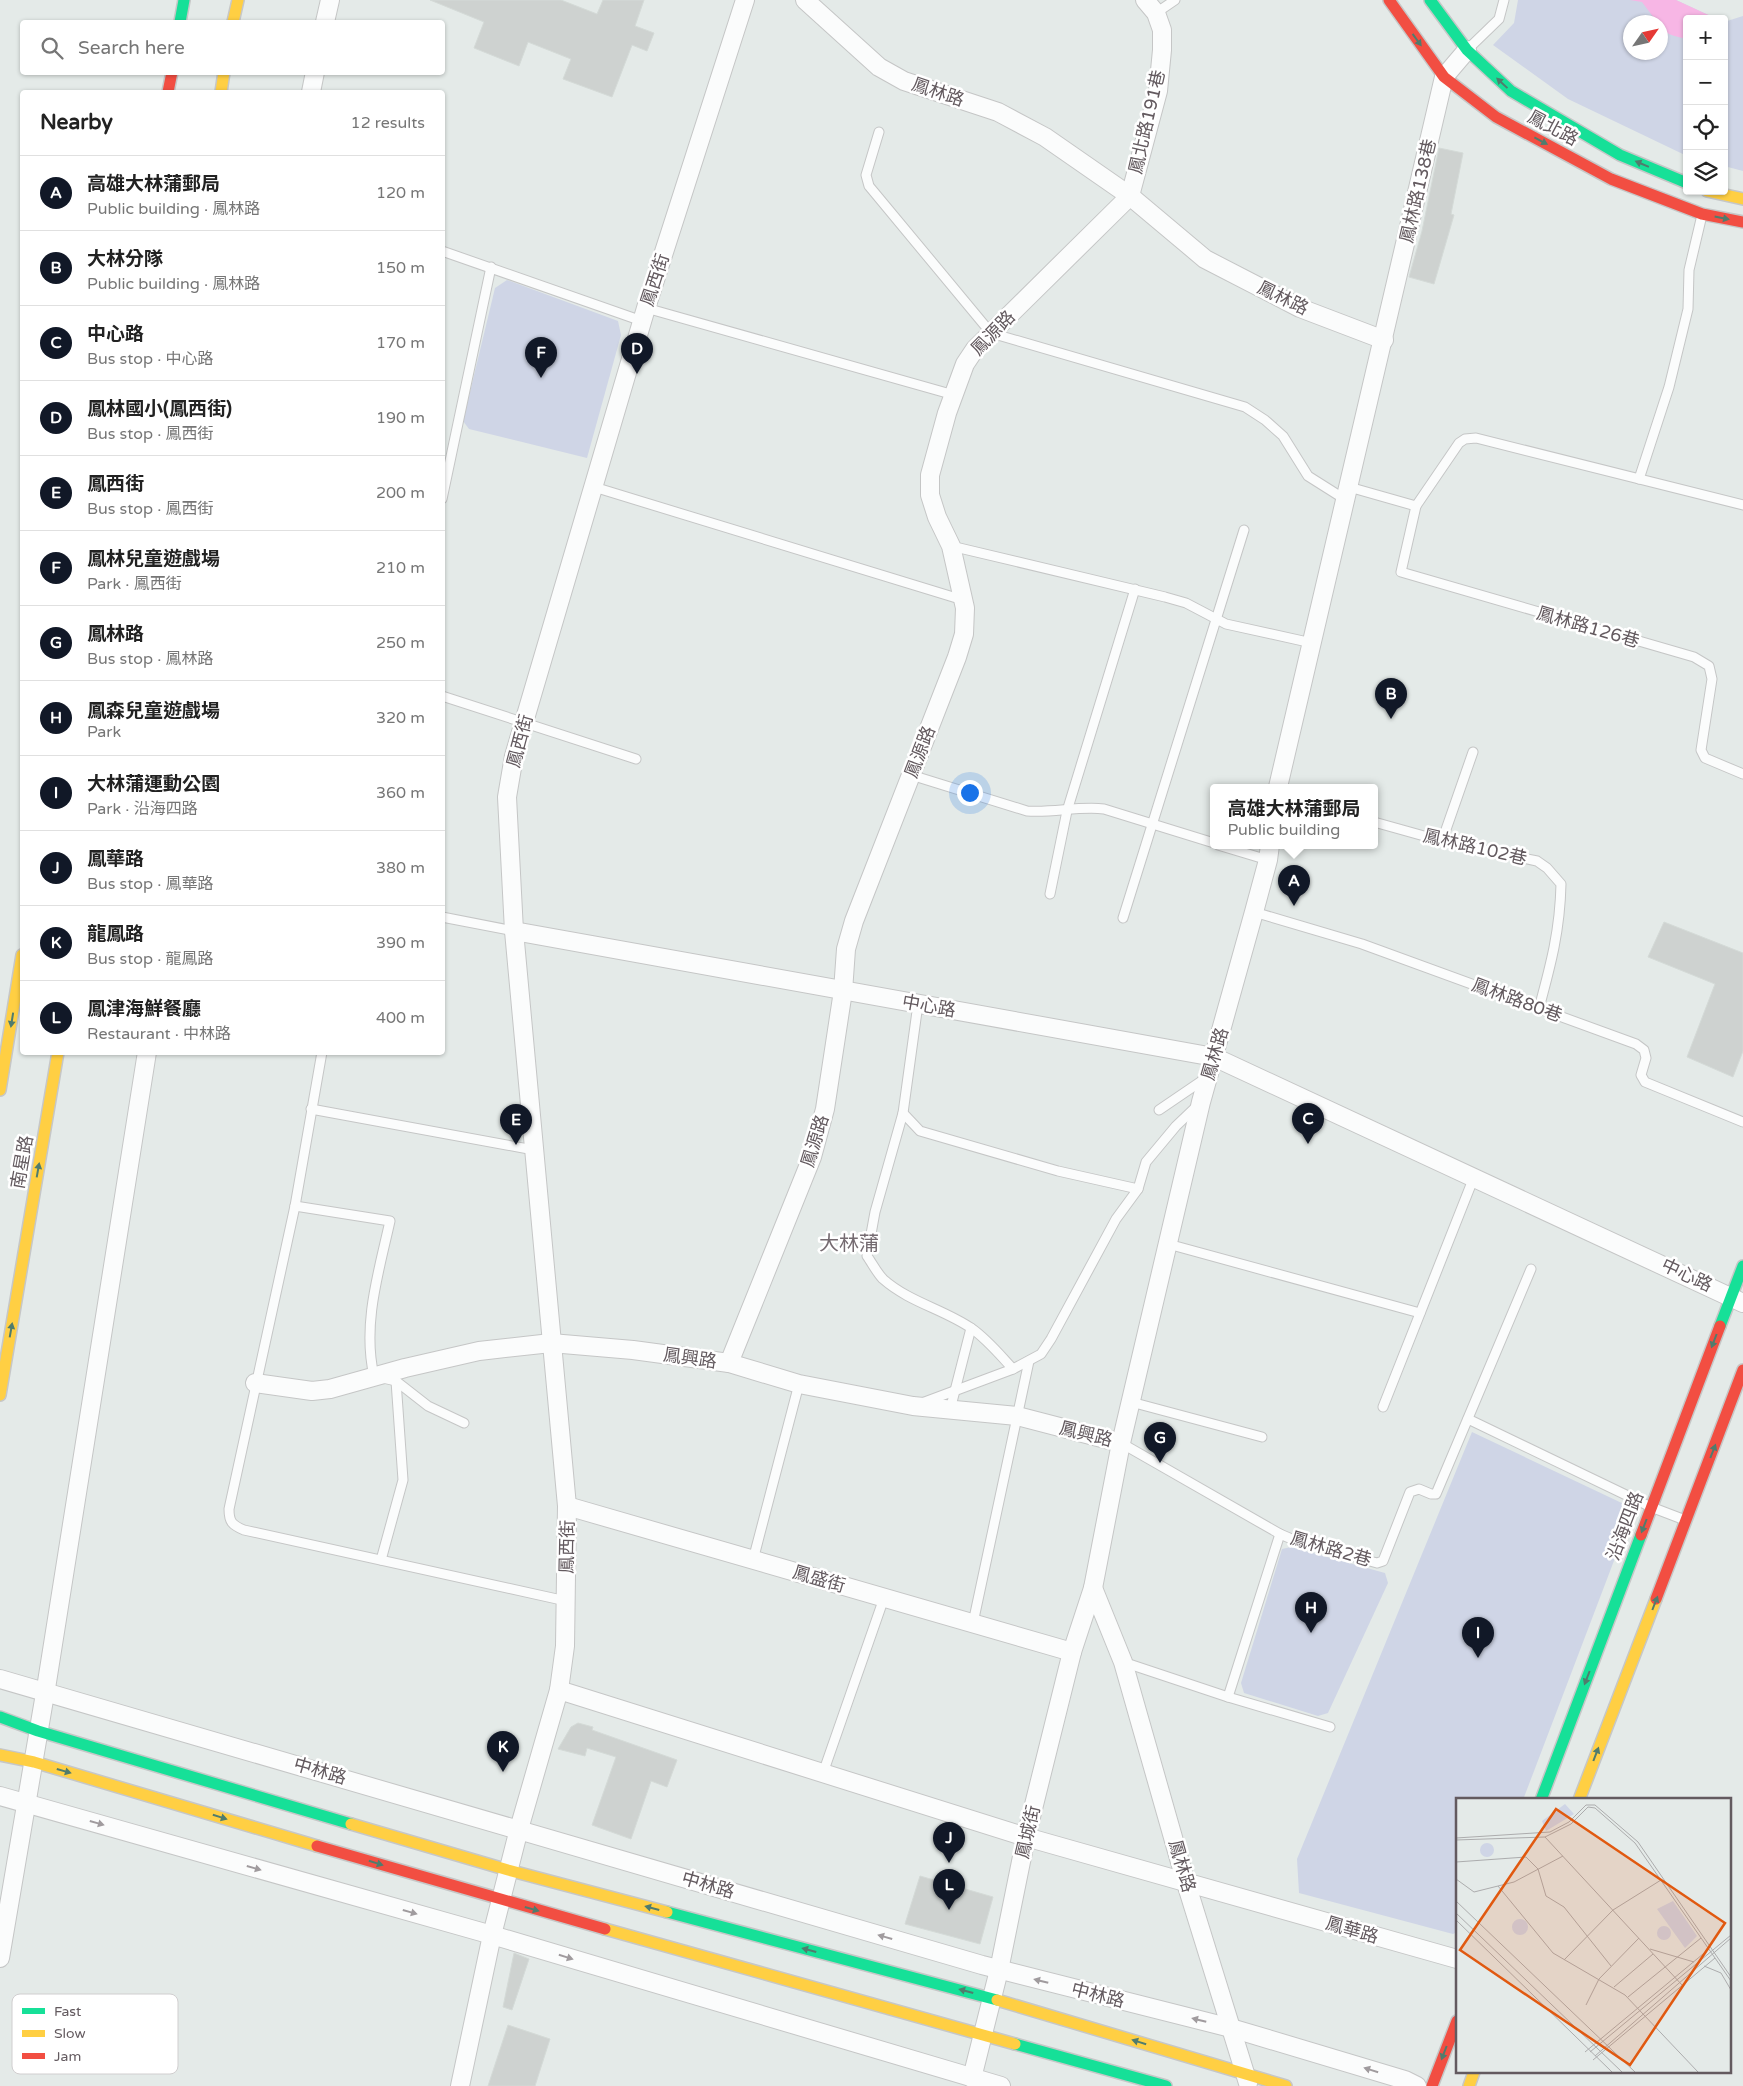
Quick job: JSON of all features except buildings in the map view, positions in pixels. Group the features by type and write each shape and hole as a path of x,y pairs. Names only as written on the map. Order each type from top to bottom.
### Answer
{"street":[{"path":"180,20 184,0"},
{"path":"233,20 238,0"},
{"path":"325,20 330,0"},
{"name":"鳳西街","path":"460,2086 492,1935 508,1870 559,1690 565,1646 567,1506 514,931 507,796 514,756 644,315 745,0"},
{"name":"鳳林路","path":"805,0 879,66 904,81 998,112 1045,137 1130,196 1205,259 1300,308 1384,340"},
{"name":"鳳北路","path":"1389,0 1444,77 1496,117 1611,179 1702,214 1743,222"},
{"name":"鳳北路","path":"1430,0 1467,50 1511,91 1620,154 1683,181"},
{"name":"鳳北路191巷","path":"1130,196 1158,91 1162,30 1153,4"},
{"name":"鳳林路138巷","path":"1384,340 1444,77 1467,50"},
{"path":"168,90 171,75"},
{"path":"221,90 224,75"},
{"path":"311,90 314,75"},
{"path":"1725,195 1743,199"},
{"name":"鳳源路","path":"729,1363 812,1157 825,1109 843,991 846,949 854,921 957,657 964,634 965,608 951,546 937,517 930,495 930,475 954,395 965,364 975,349 1044,283 1130,196"},
{"path":"1279,784 1384,340"},
{"name":"鳳林路","path":"1248,2080 1186,1883 1123,1662 1093,1588 1121,1443 1201,1102 1269,853"},
{"name":"中心路","path":"514,931 1214,1057 1737,1299"},
{"path":"0,1090 20,967"},
{"name":"南星路","path":"0,1395 57,1055"},
{"path":"0,1958 46,1691 147,1055"},
{"name":"沿海四路","path":"1541,1798 1651,1507 1737,1299 1743,1266"},
{"name":"鳳興路","path":"255,1383 312,1391 330,1389 374,1376 480,1352 551,1343 633,1350 729,1363 799,1384 913,1406 1017,1416 1121,1443"},
{"path":"1580,1798 1743,1370"},
{"name":"鳳盛街","path":"567,1506 1072,1652"},
{"name":"鳳城街","path":"972,2078 999,1970 1026,1837 1072,1652 1093,1588"},
{"name":"中林路","path":"0,1679 999,1970 1231,2028 1405,2080 1418,2086"},
{"name":"鳳華路","path":"559,1690 1026,1837 1456,1959"},
{"name":"中林路","path":"0,1718 508,1870 991,1998 1248,2080 1286,2086"},
{"path":"0,1755 34,1762 501,1900 1166,2086"},
{"path":"0,1796 492,1935 1001,2086"},
{"path":"1432,2086 1456,2024"},
{"path":"1469,2086 1473,2074"}],"lane":[{"name":"鳳北路191巷","path":"1153,4 1175,0"},
{"path":"1467,50 1499,19 1504,0"},
{"path":"880,132 866,175 869,186 991,333 1245,407 1265,420 1283,436 1308,476 1348,493 1416,506 1459,443 1465,439 1476,438 1743,505"},
{"path":"1639,479 1670,387 1686,318 1689,270 1702,214"},
{"path":"445,252 644,315 954,395"},
{"path":"445,485 491,267"},
{"path":"594,487 963,600"},
{"name":"鳳林路126巷","path":"1416,506 1401,572 1694,657 1709,666 1712,679 1702,754 1705,758 1743,774"},
{"path":"1123,918 1244,530"},
{"path":"951,546 1135,589 1186,604 1226,624 1312,643"},
{"path":"1050,894 1067,810 1135,589"},
{"path":"445,697 636,759"},
{"path":"1442,841 1473,752"},
{"path":"911,775 1027,811 1045,812 1089,807 1104,809 1210,842"},
{"name":"鳳林路102巷","path":"1378,823 1442,841 1538,861 1561,884 1559,927 1552,962 1539,1008"},
{"path":"1244,849 1269,853"},
{"name":"鳳林路80巷","path":"1254,912 1362,944 1636,1044 1644,1050 1646,1058 1641,1075 1645,1082 1743,1122"},
{"path":"445,918 514,931"},
{"path":"918,1004 902,1113 874,1212 867,1256 882,1278 918,1303 944,1313 971,1328 988,1342 1013,1369"},
{"path":"321,1055 295,1206 255,1383 229,1509 229,1520 233,1526 244,1530 566,1601"},
{"path":"1159,1110 1209,1076"},
{"path":"913,1406 1013,1369 1041,1354 1116,1219 1138,1189 1146,1162 1176,1126 1201,1102"},
{"path":"311,1109 534,1150"},
{"path":"902,1113 920,1131 1058,1171 1138,1189"},
{"path":"1383,1407 1474,1177"},
{"path":"295,1206 390,1221 373,1297 370,1358 374,1376 396,1381 428,1406 464,1423"},
{"path":"1168,1244 1420,1313"},
{"name":"鳳林路2巷","path":"1121,1443 1280,1534 1294,1540 1377,1563 1383,1561 1410,1492 1419,1489 1436,1494 1531,1269"},
{"path":"950,1410 971,1328"},
{"path":"972,1623 1029,1361"},
{"path":"381,1560 403,1480 396,1381"},
{"path":"753,1560 799,1384"},
{"path":"1131,1402 1262,1437"},
{"path":"1468,1420 1651,1507 1686,1520"},
{"path":"1228,1697 1280,1534"},
{"path":"822,1774 884,1598"},
{"path":"1123,1662 1228,1697 1330,1727"}],"shaded area":[{"path":"1518,0 1676,0 1708,15 1683,15 1683,154 1568,99 1493,45 1514,23"},
{"path":"1630,0 1676,0 1708,15 1683,15 1683,38 1668,33 1668,15 1652,15 1642,2"},
{"path":"1743,16 1743,171 1728,167 1728,21"},
{"path":"507,280 618,321 621,335 587,458 469,429 463,421 495,288"},
{"path":"1472,1432 1626,1505 1631,1516 1524,1798 1456,1798 1456,1932 1453,1934 1299,1893 1297,1859"},
{"path":"1291,1547 1385,1573 1388,1583 1328,1713 1318,1716 1244,1693 1241,1683 1282,1549"}],"traffic: fast":[{"path":"180,20 184,0"},
{"path":"1430,0 1467,50 1511,91 1620,155 1683,181"},
{"path":"1720,1326 1743,1266"},
{"path":"1542,1798 1641,1535"},
{"path":"0,1717 38,1731 351,1824"},
{"path":"667,1912 997,2000"},
{"path":"1015,2044 1166,2086"}],"traffic: slow":[{"path":"233,20 238,0"},
{"path":"221,90 224,75"},
{"path":"1725,195 1743,199"},
{"path":"0,1090 20,967"},
{"path":"0,1395 57,1055"},
{"path":"1580,1798 1656,1599"},
{"path":"0,1755 34,1762 317,1846"},
{"path":"351,1824 508,1870 667,1912"},
{"path":"605,1929 1015,2044"},
{"path":"997,2000 1286,2086"},
{"path":"1469,2086 1473,2074"}],"traffic: jam":[{"path":"1389,0 1444,77 1496,117 1611,179 1702,214 1743,222"},
{"path":"168,90 171,75"},
{"path":"1641,1535 1720,1326"},
{"path":"1656,1599 1743,1370"},
{"path":"317,1846 605,1929"},
{"path":"1432,2086 1456,2024"}],"place":[{"name":"鳳林國小(鳳西街)","path":"637,374"},
{"name":"鳳林兒童遊戲場","path":"541,378"},
{"name":"大林分隊","path":"1391,719"},
{"name":"高雄大林蒲郵局","path":"1294,906"},
{"name":"中心路","path":"1308,1144"},
{"name":"鳳西街","path":"516,1145"},
{"name":"鳳林路","path":"1160,1463"},
{"name":"鳳森兒童遊戲場","path":"1311,1633"},
{"name":"大林蒲運動公園","path":"1478,1658"},
{"name":"龍鳳路","path":"503,1772"},
{"name":"鳳華路","path":"949,1863"},
{"name":"鳳津海鮮餐廳","path":"949,1910"}],"district":[{"name":"大林蒲","path":"849,1244"}]}
